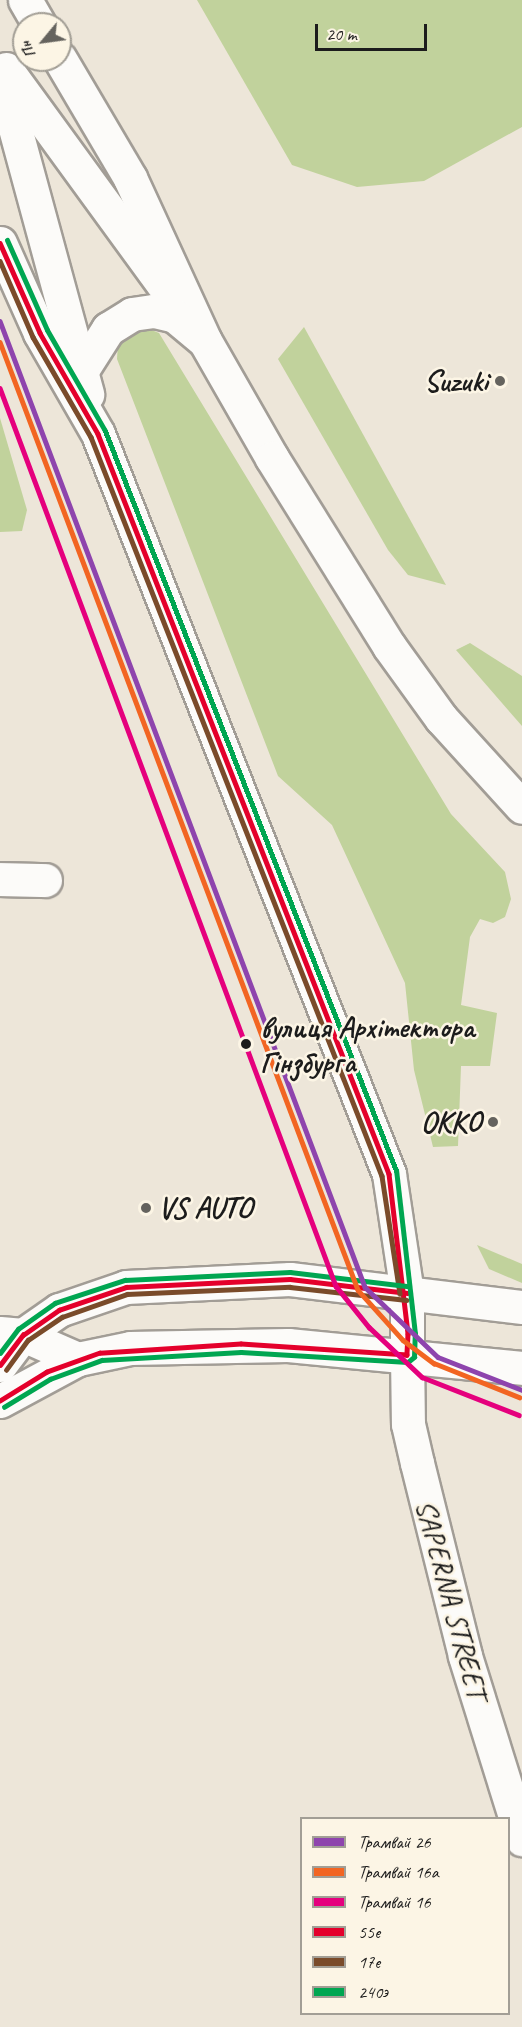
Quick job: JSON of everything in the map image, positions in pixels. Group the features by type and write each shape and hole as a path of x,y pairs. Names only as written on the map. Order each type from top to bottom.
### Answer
{"main road":[{"path":"0,61 205,341 389,646 441,717 522,807"},
{"path":"68,72 130,178 205,341"},
{"path":"0,73 82,370 94,425"},
{"path":"0,243 40,333 94,425"},
{"path":"82,370 108,329 132,314 154,310 175,316 205,341"},
{"name":"SAPERNA STREET","path":"94,425 389,1174 406,1293 408,1424 465,1656 522,1839"},
{"path":"0,879 45,880"},
{"path":"0,1365 11,1334 80,1299 126,1287 290,1279 522,1308"},
{"path":"11,1334 78,1359"},
{"path":"0,1401 78,1359 130,1348 241,1344 407,1355 522,1368"}],"green space":[{"path":"197,0 522,0 522,127 424,181 357,187 292,165"},
{"path":"144,327 159,333 451,814 505,872 511,899 505,917 493,923 480,919 470,937 461,1005 497,1013 490,1066 461,1066 458,1146 433,1147 414,1070 405,983 332,825 278,776 117,359 118,343 127,332"},
{"path":"304,327 446,585 408,575 388,550 278,359"},
{"path":"0,418 27,510 22,531 0,532"},
{"path":"470,643 522,676 522,726 456,650"},
{"path":"477,1245 522,1264 522,1283 489,1269"}],"tram line":[{"name":"26","path":"0,321 365,1287 438,1357 522,1390"},
{"name":"16a","path":"0,342 358,1290 403,1340 434,1363 519,1397"},
{"name":"16","path":"0,388 336,1286 369,1327 422,1377 519,1415"}],"transit line":[{"name":"240э","path":"4,1407 50,1379 102,1360 241,1352 408,1362 414,1357 415,1334 396,1171 105,431 47,330 7,240"},
{"name":"55е","path":"0,243 40,333 98,434 389,1174 408,1334 407,1355 241,1344 100,1353 47,1372 0,1401"},
{"name":"17е","path":"0,261 33,337 91,437 382,1176 400,1294"},
{"name":"240э","path":"0,1353 18,1329 55,1303 125,1280 290,1272 408,1286"},
{"name":"55е","path":"0,1365 23,1335 59,1310 126,1287 290,1279 407,1293"},
{"name":"17е","path":"6,1370 28,1340 62,1317 127,1294 290,1287 406,1300"}],"place":[{"name":"Suzuki","path":"500,381"},
{"name":"вулиця Архітектора Гінзбурга","path":"246,1044"},
{"name":"OKKO","path":"493,1122"},
{"name":"VS AUTO","path":"146,1208"}]}
